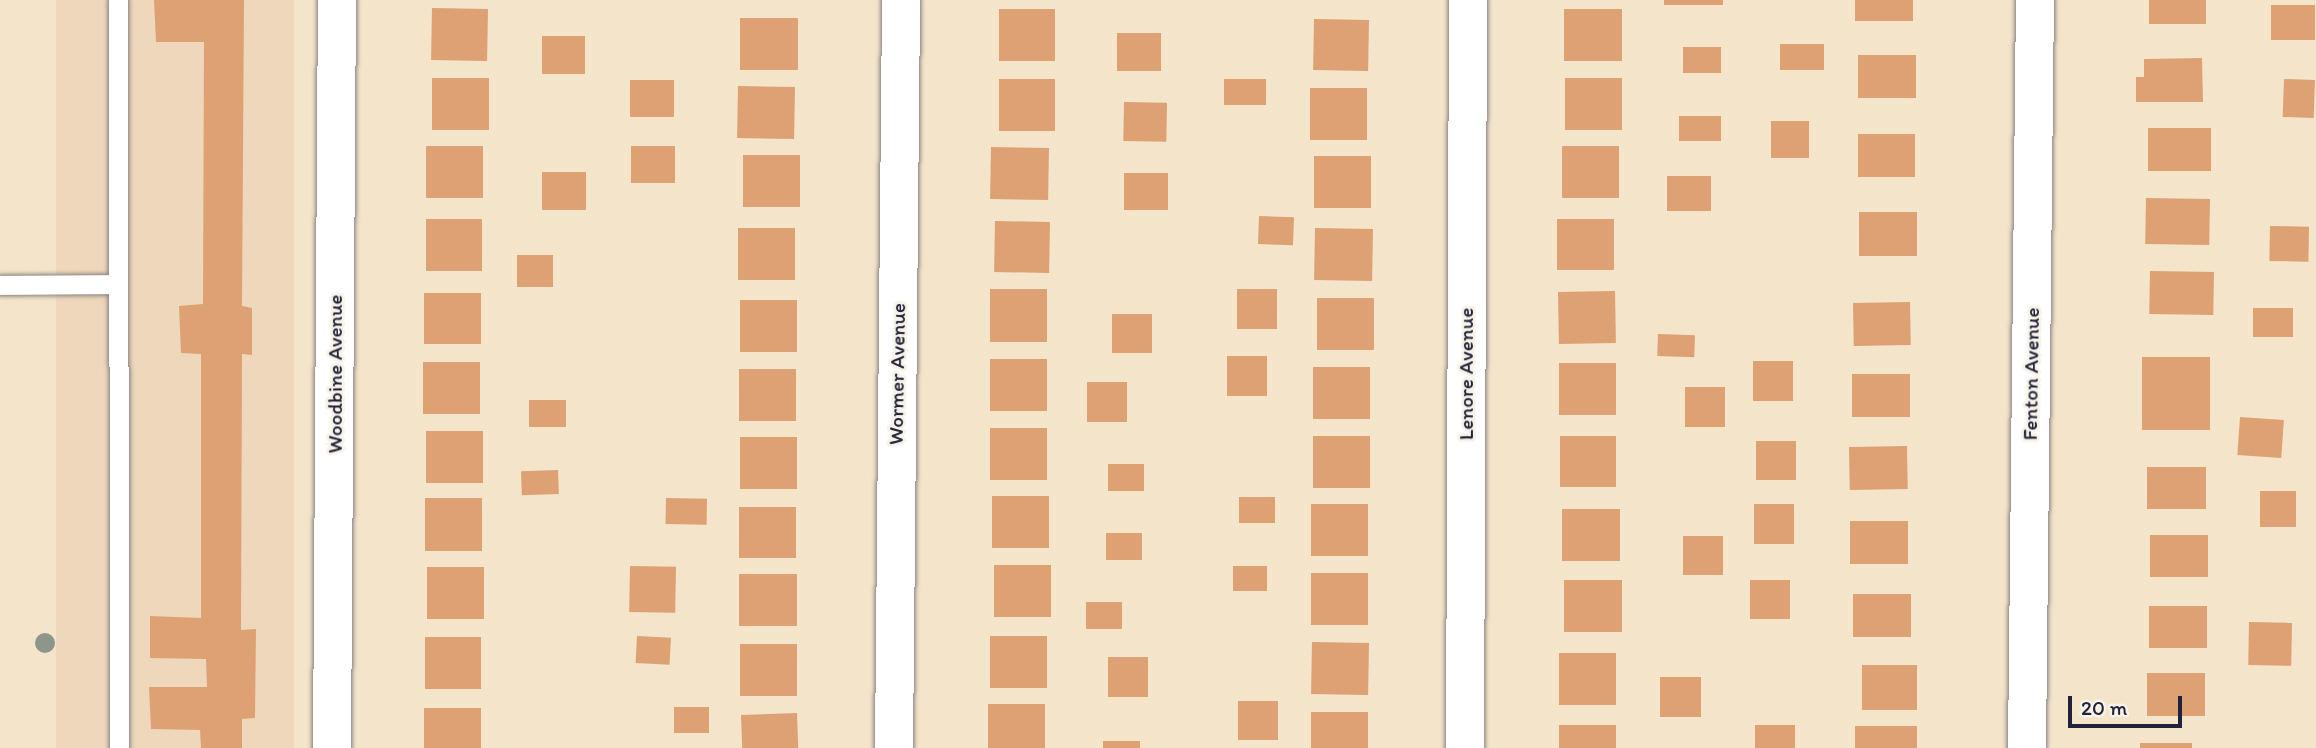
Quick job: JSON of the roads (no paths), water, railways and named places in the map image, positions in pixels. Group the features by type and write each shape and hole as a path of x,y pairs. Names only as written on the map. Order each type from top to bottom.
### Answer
{"street":[{"name":"Woodbine Avenue","path":"332,748 337,0"},
{"name":"Wormer Avenue","path":"894,748 901,0"},
{"name":"Lenore Avenue","path":"1465,748 1468,0"},
{"name":"Fenton Avenue","path":"2027,748 2035,0"}],"lane":[{"path":"118,0 119,748"},
{"path":"0,285 118,284"}]}
